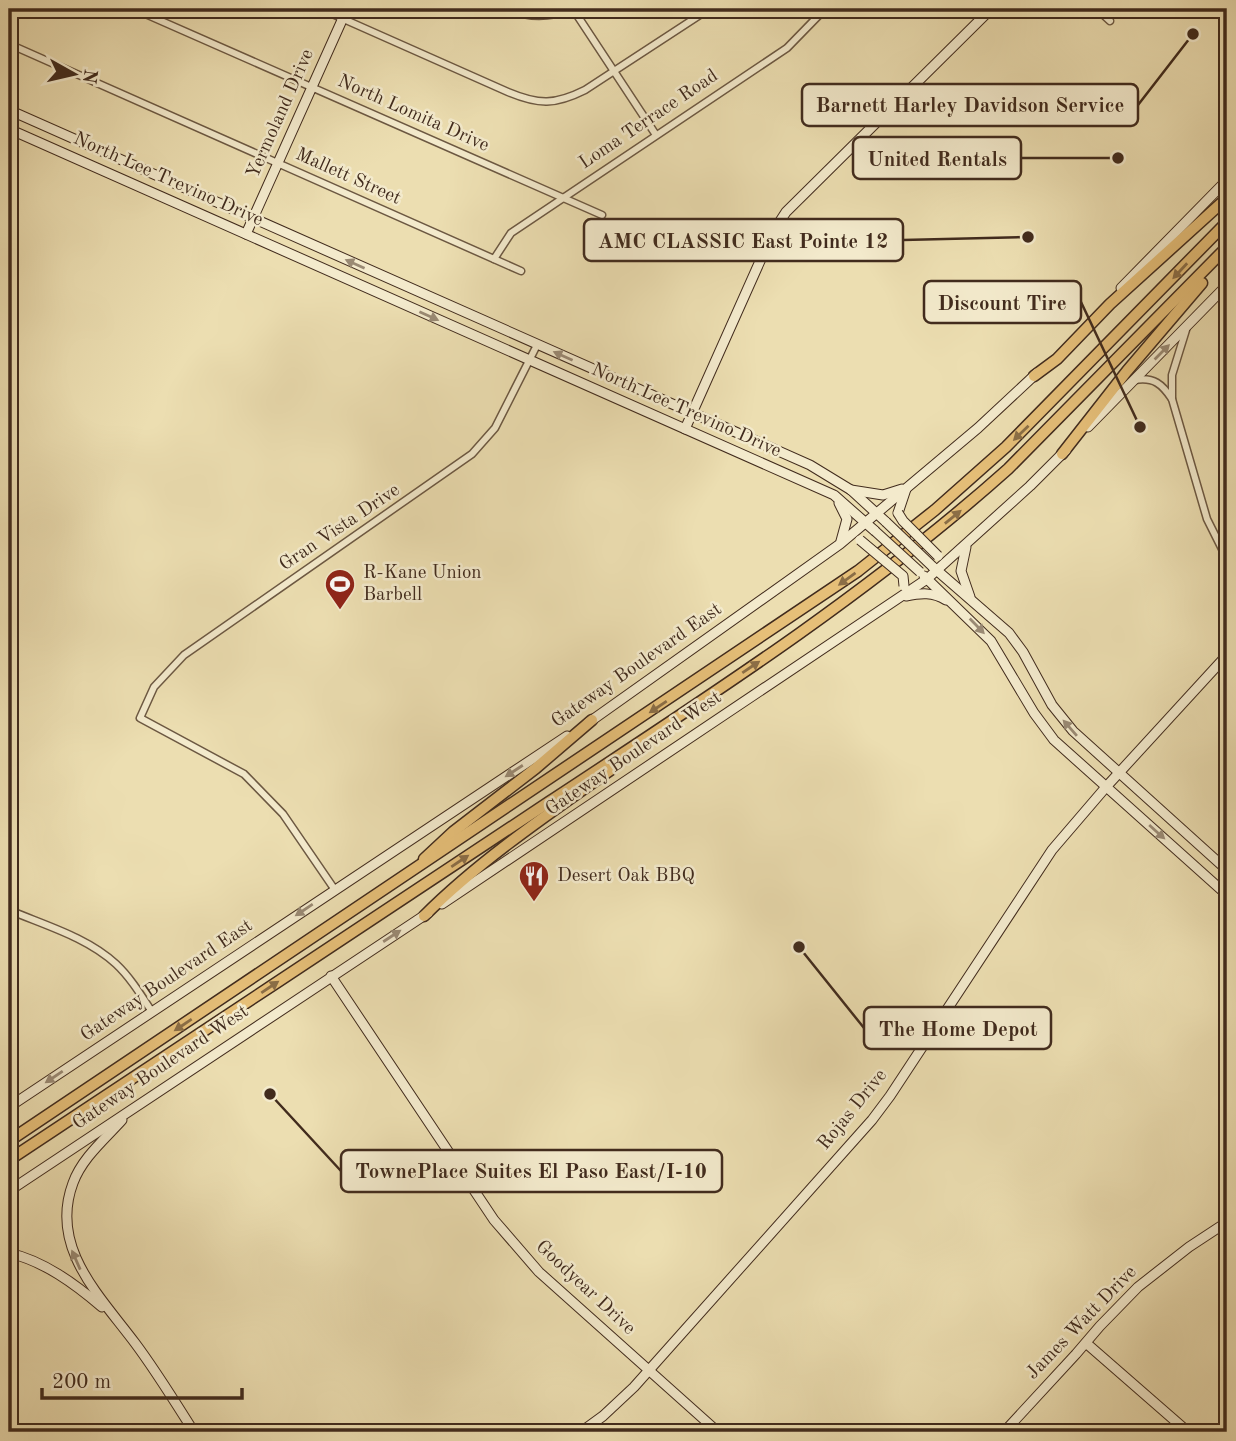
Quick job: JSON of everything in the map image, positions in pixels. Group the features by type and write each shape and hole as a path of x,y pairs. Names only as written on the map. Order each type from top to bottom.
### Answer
{"highway":[{"path":"1034,376 1057,359 1110,304 1227,198"},
{"path":"9,1140 834,589 916,525 1043,412 1227,222"},
{"path":"9,1160 677,718 848,600 975,499 1046,433 1227,247"},
{"path":"1062,454 1142,353 1227,257"},
{"path":"424,916 443,897 523,833 631,755 677,718"},
{"path":"409,874 453,832 536,768 592,720"}],"main road":[{"name":"Yermoland Drive","path":"246,234 347,9"},
{"path":"685,429 773,232 786,212 991,9"},
{"name":"North Lee Trevino Drive","path":"9,110 810,465 851,490 1017,643 1052,705 1073,731 1227,870"},
{"name":"North Lee Trevino Drive","path":"9,129 834,495 960,608 999,652 1034,713 1054,740 1227,895"},
{"name":"Gateway Boulevard East","path":"9,1107 592,720 840,544 978,428 1034,376 1227,180"},
{"name":"Gateway Boulevard West","path":"9,1191 901,597 924,576 956,554 1062,454 1227,285"},
{"path":"851,490 883,495 907,487"},
{"path":"907,487 898,513 903,521 938,556 956,554"},
{"path":"834,495 847,519 840,544"},
{"path":"840,544 860,540 902,576 904,586 901,597 920,593 936,595 960,608"},
{"path":"967,544 961,571 970,599"},
{"name":"Rojas Drive","path":"582,1432 624,1397 649,1370 883,1106 1052,850 1227,655"},
{"name":"Goodyear Drive","path":"331,976 494,1220 539,1272 718,1432"},
{"path":"131,1109 83,1164 74,1179 67,1204 67,1230 73,1253 83,1274 136,1345 194,1432"},
{"name":"James Watt Drive","path":"1004,1432 1112,1312 1156,1272 1227,1222"},
{"path":"9,1253 42,1265 67,1280 114,1317"},
{"path":"1086,1343 1188,1432"}],"street":[{"name":"North Lomita Drive","path":"135,9 602,215"},
{"path":"321,9 530,100 554,102 566,100 614,72 709,9"},
{"path":"508,9 537,16 558,14 572,9 656,135"},
{"name":"Loma Terrace Road","path":"494,259 511,233 787,48 825,9"},
{"path":"1097,9 1110,21"},
{"name":"Mallett Street","path":"9,44 521,271"},
{"path":"1188,325 1172,375 1172,399 1207,519 1227,559"},
{"name":"Gran Vista Drive","path":"335,890 283,814 244,774 140,718 154,687 184,655 407,502 478,449 505,412 537,345"},
{"path":"1133,381 1156,381 1172,399"},
{"path":"9,909 85,943 109,958 128,977 152,1012"}],"place":[{"name":"Barnett Harley Davidson Service","path":"1193,34"},
{"name":"United Rentals","path":"1118,158"},
{"name":"AMC CLASSIC East Pointe 12","path":"1028,237"},
{"name":"Discount Tire","path":"1140,427"},
{"name":"R-Kane Union Barbell","path":"340,611"},
{"name":"Desert Oak BBQ","path":"534,903"},
{"name":"The Home Depot","path":"799,947"},
{"name":"TownePlace Suites El Paso East/I-10","path":"270,1094"}]}
